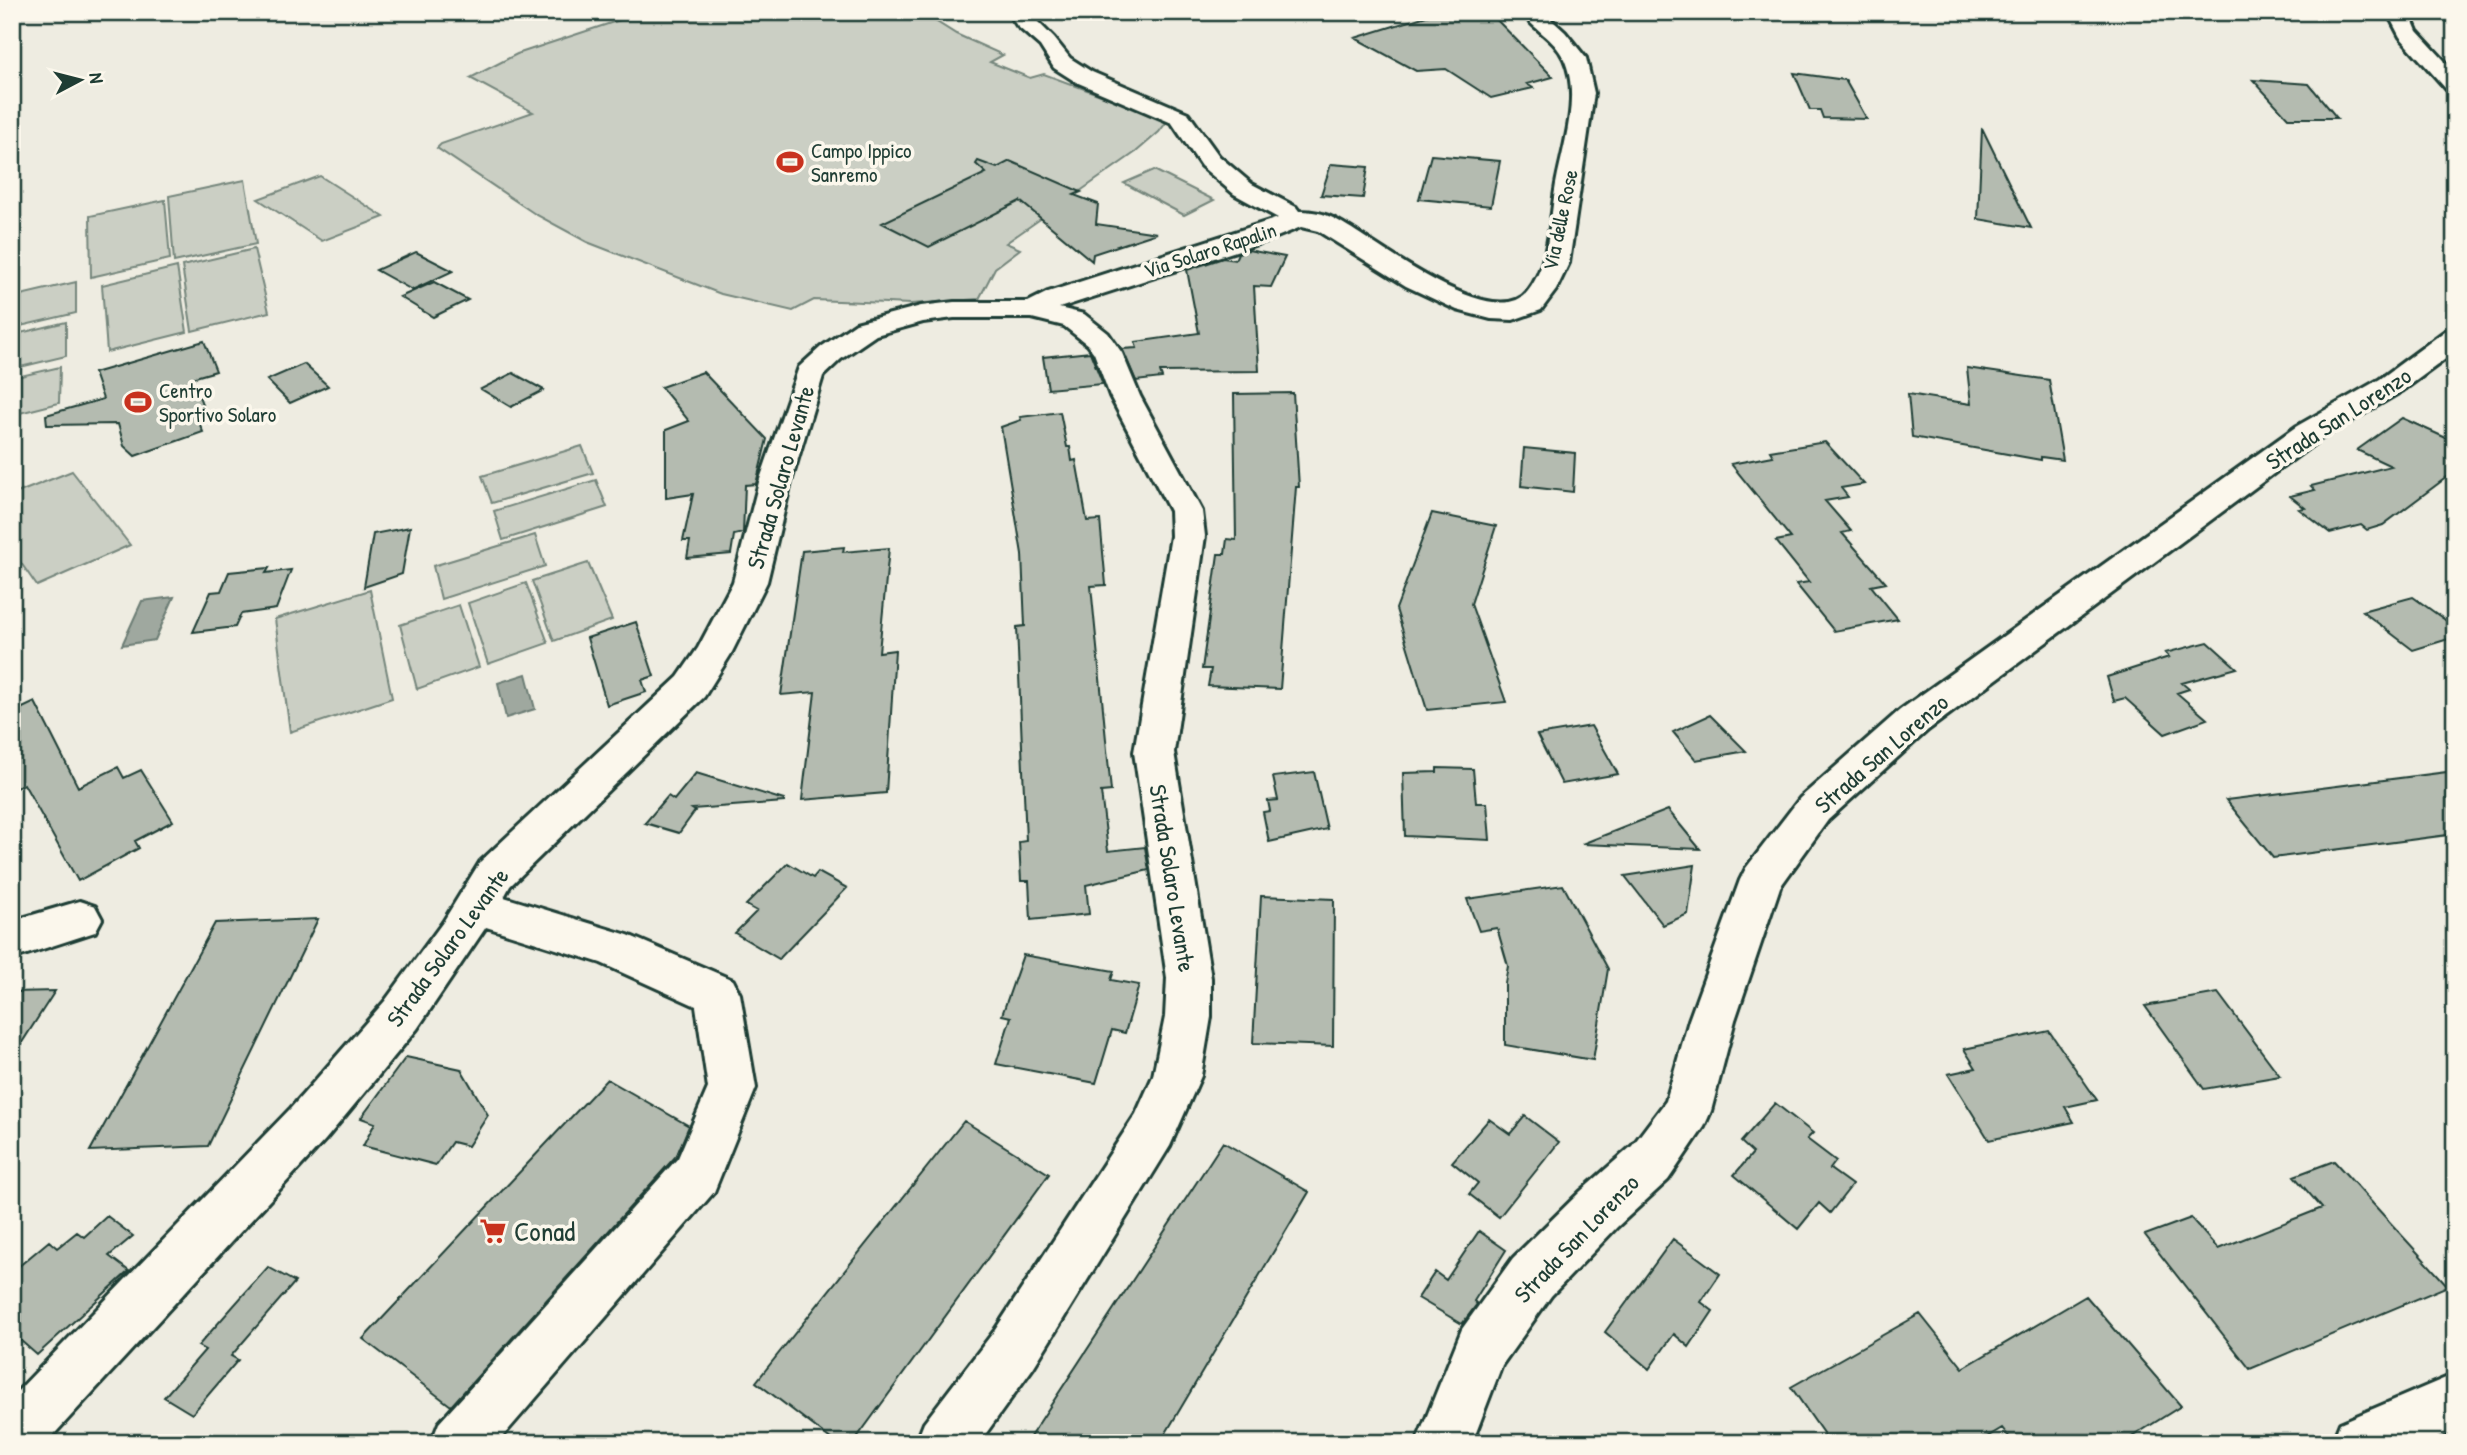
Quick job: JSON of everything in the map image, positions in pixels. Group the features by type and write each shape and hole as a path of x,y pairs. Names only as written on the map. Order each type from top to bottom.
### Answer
{"street":[{"name":"Via Solaro Rapalin","path":"1018,12 1024,22 1047,42 1062,63 1084,76 1180,118 1210,161 1243,189 1287,212 1291,219 1286,225 1258,235 1058,298 1032,310"},
{"name":"Via delle Rose","path":"1291,219 1319,221 1422,285 1472,306 1488,311 1513,311 1531,304 1546,284 1556,263 1583,93 1576,58 1558,36 1531,12"},
{"path":"2397,12 2407,33 2436,48 2455,85"},
{"name":"Strada Solaro Levante","path":"12,1438 308,1124 401,1014 458,935 495,874 691,687 713,654 750,582 775,482 809,373 831,353 866,329 921,314 954,310 1032,310 1074,320 1098,339 1108,353 1125,396 1186,511 1188,536 1154,752 1189,978 1188,1017 1177,1076 1153,1130 1014,1349 944,1443"},
{"name":"Strada San Lorenzo","path":"1444,1443 1481,1348 1532,1277 1599,1209 1650,1163 1687,1111 1712,1020 1762,880 1814,809 1924,713 2308,433 2409,373 2455,337"},
{"path":"459,1443 696,1175 732,1088 717,994 612,948 476,906"},
{"path":"12,940 80,919"},
{"path":"2360,1443 2455,1402"}],"shaded area":[{"name":"Campo Ippico Sanremo","path":"644,12 935,12 917,19 932,19 956,34 1003,55 990,62 1030,78 1044,74 1168,120 1159,132 1136,152 1006,243 1020,249 995,268 979,299 911,304 814,300 793,311 721,294 587,242 535,214 437,148 441,144 533,112 470,78 517,54"},
{"path":"1154,170 1214,200 1184,215 1124,183"},
{"path":"320,176 384,217 322,241 258,199"},
{"path":"245,180 256,244 174,262 169,196"},
{"path":"165,200 170,259 91,277 90,216"},
{"path":"254,249 269,312 192,331 182,266"},
{"path":"177,267 187,332 107,352 102,285"},
{"path":"76,282 76,313 12,328 12,297"},
{"path":"66,322 66,356 12,369 12,335"},
{"path":"60,367 59,403 12,415 12,378"},
{"path":"582,446 593,473 492,503 482,476"},
{"path":"72,471 130,545 37,586 12,550 12,495"},
{"path":"596,480 607,507 503,540 494,511"},
{"path":"535,535 545,566 441,599 433,566"},
{"path":"588,563 612,620 554,641 532,581"},
{"path":"526,583 548,643 488,664 468,603"},
{"path":"370,590 392,698 290,732 275,619"},
{"path":"174,597 155,640 122,645 142,601"},
{"path":"459,605 479,667 417,689 400,625"},
{"path":"526,674 535,709 506,718 498,683"}],"building":[{"path":"1439,12 1489,12 1553,77 1527,84 1533,88 1491,98 1446,69 1416,71 1355,38"},
{"path":"1794,73 1845,80 1867,119 1823,118 1820,110 1810,110"},
{"path":"2253,80 2309,84 2337,118 2288,118"},
{"path":"1982,128 2031,228 1978,219"},
{"path":"1431,155 1500,161 1491,206 1419,199"},
{"path":"978,161 997,168 1010,161 1081,192 1074,195 1098,204 1096,224 1157,233 1093,254 1092,261 1020,201 929,247 882,223 986,173 976,164"},
{"path":"1331,164 1368,167 1363,198 1321,195"},
{"path":"1248,250 1285,257 1271,287 1254,286 1259,371 1160,372 1162,378 1136,381 1122,349 1137,348 1135,342 1199,333 1187,270 1223,258 1235,260 1238,253"},
{"path":"416,252 453,271 412,290 376,270"},
{"path":"434,282 468,300 433,317 400,297"},
{"path":"204,341 216,371 192,378 207,417 198,420 203,432 135,456 124,446 118,424 47,425 46,415 103,399 94,373"},
{"path":"1090,352 1103,384 1048,389 1043,357"},
{"path":"304,364 328,386 290,403 267,380"},
{"path":"1967,368 2049,380 2063,460 2041,457 2041,460 1912,437 1908,394 1971,404"},
{"path":"703,372 767,439 756,484 745,485 743,533 734,535 731,554 687,558 690,541 683,541 693,494 666,498 666,430 689,421 661,387"},
{"path":"513,373 544,390 511,407 481,389"},
{"path":"1293,393 1299,487 1296,487 1280,689 1208,686 1211,669 1202,669 1218,554 1225,554 1227,539 1236,540 1234,394"},
{"path":"1060,412 1067,447 1070,447 1072,461 1076,460 1087,521 1100,520 1106,585 1091,586 1111,791 1101,792 1108,851 1145,847 1149,870 1086,885 1089,914 1031,920 1029,881 1021,881 1019,842 1026,841 1017,627 1025,626 1022,554 1001,427 1021,420 1020,417"},
{"path":"2402,418 2455,442 2455,471 2383,525 2367,530 2361,525 2330,533 2299,509 2305,508 2290,496 2315,490 2311,486 2391,466 2357,450"},
{"path":"1825,442 1864,484 1841,488 1848,497 1825,501 1851,531 1842,533 1886,583 1871,586 1898,619 1834,631 1796,584 1809,582 1776,541 1791,538 1731,464 1773,456 1770,451"},
{"path":"1524,448 1575,453 1573,492 1521,486"},
{"path":"1432,513 1496,526 1471,604 1506,702 1427,710 1396,609"},
{"path":"410,527 402,574 364,587 373,534"},
{"path":"844,547 843,552 889,548 879,652 895,650 886,793 802,800 815,692 781,695 802,551"},
{"path":"269,568 266,573 291,570 276,609 241,614 235,627 193,632 211,592 221,591 229,572"},
{"path":"2413,597 2455,627 2455,637 2413,650 2362,611"},
{"path":"636,622 654,676 642,680 646,692 607,705 587,638"},
{"path":"2208,642 2237,668 2182,683 2189,689 2177,693 2207,719 2165,734 2125,698 2114,701 2107,677 2169,657 2165,653"},
{"path":"35,702 78,787 118,767 124,778 141,770 173,821 135,841 139,848 78,881 24,784 12,790 12,713"},
{"path":"1710,715 1746,751 1696,760 1673,732"},
{"path":"1591,726 1618,774 1562,784 1537,735"},
{"path":"1437,768 1473,769 1476,803 1487,803 1490,840 1405,836 1403,773 1437,772"},
{"path":"2455,771 2455,834 2273,858 2226,800"},
{"path":"1314,772 1327,829 1269,842 1263,812 1270,811 1268,801 1278,800 1273,777"},
{"path":"696,773 784,802 692,809 695,811 679,833 645,823 668,796 674,800"},
{"path":"1668,810 1700,849 1582,844"},
{"path":"788,863 813,878 818,872 847,888 779,959 735,933 757,911 746,905"},
{"path":"1695,865 1688,914 1663,925 1625,876"},
{"path":"1563,885 1608,969 1593,1060 1505,1045 1505,983 1508,966 1497,928 1479,931 1467,899"},
{"path":"1261,896 1334,899 1333,1046 1253,1043"},
{"path":"318,919 208,1146 90,1151 215,923"},
{"path":"1023,955 1114,971 1111,980 1139,985 1125,1033 1112,1030 1096,1083 996,1064 1011,1017 1002,1015"},
{"path":"55,991 12,1058 12,992"},
{"path":"2218,993 2280,1076 2204,1089 2145,1006"},
{"path":"2049,1031 2097,1100 2065,1107 2074,1122 1989,1140 1948,1074 1976,1068 1964,1049"},
{"path":"406,1057 461,1069 488,1115 468,1146 452,1142 436,1165 363,1146 375,1123 361,1118"},
{"path":"607,1079 689,1126 677,1155 451,1406 363,1339"},
{"path":"1775,1103 1813,1133 1807,1139 1836,1161 1830,1169 1852,1185 1830,1213 1819,1203 1798,1229 1734,1175 1753,1153 1741,1142"},
{"path":"1525,1116 1559,1142 1499,1217 1469,1194 1478,1183 1452,1162 1489,1119 1510,1134"},
{"path":"964,1121 1049,1174 853,1443 836,1443 756,1382"},
{"path":"1223,1142 1309,1192 1160,1443 1026,1443"},
{"path":"2334,1161 2448,1286 2250,1369 2145,1235 2191,1218 2218,1249 2322,1208 2294,1176"},
{"path":"107,1216 133,1236 109,1256 129,1271 37,1355 12,1333 12,1272 49,1241 57,1248 77,1232 84,1237"},
{"path":"1479,1231 1506,1250 1474,1301 1477,1304 1462,1324 1418,1298 1435,1272 1446,1280"},
{"path":"1673,1239 1720,1274 1701,1302 1713,1311 1689,1347 1674,1334 1649,1369 1605,1332"},
{"path":"268,1267 295,1282 231,1356 238,1360 192,1414 164,1397 205,1350 198,1346"},
{"path":"2086,1296 2181,1406 2122,1443 2014,1443 2002,1428 1977,1443 1830,1443 1791,1387 1920,1314 1963,1368"}],"place":[{"name":"Campo Ippico Sanremo","path":"790,162"},
{"name":"Centro Sportivo Solaro","path":"138,402"},
{"name":"Conad","path":"493,1231"}]}
